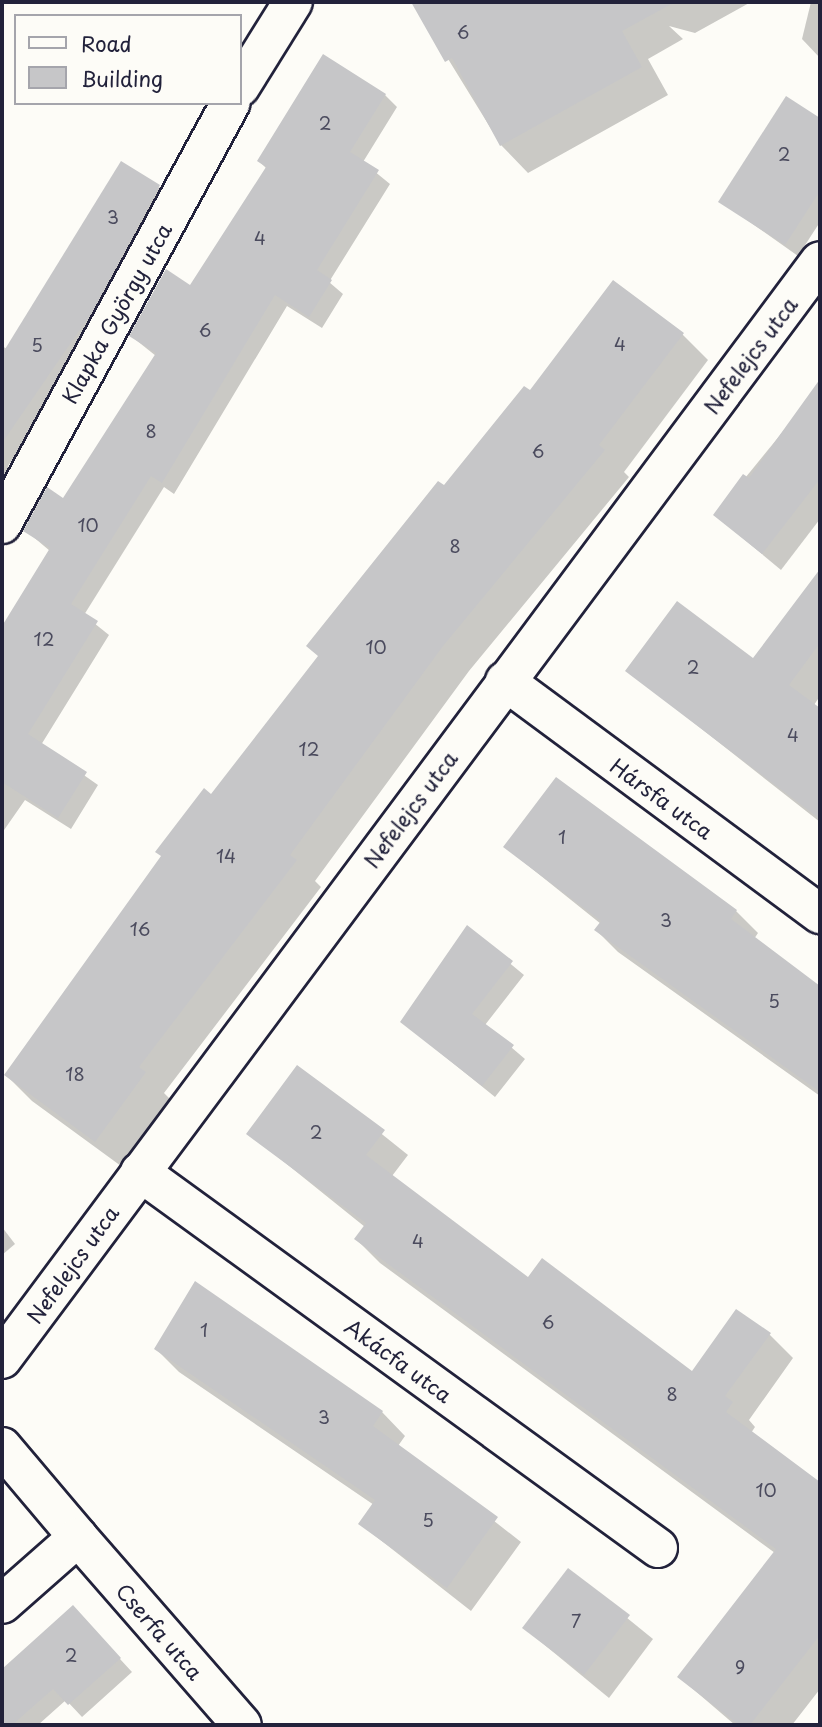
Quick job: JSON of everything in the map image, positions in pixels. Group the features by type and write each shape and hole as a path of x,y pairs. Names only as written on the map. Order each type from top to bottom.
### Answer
{"street":[{"path":"242,85 288,7"},
{"name":"Klapka György utca","path":"2,524 230,105"},
{"name":"Nefelejcs utca","path":"2,1359 820,261"},
{"name":"Hársfa utca","path":"505,681 820,914"},
{"name":"Akácfa utca","path":"139,1172 658,1548"},
{"name":"Cserfa utca","path":"2,1447 242,1725"},
{"path":"2,1604 78,1537"}],"building":[{"path":"411,2 675,2 622,31 642,67 500,146 452,58 445,62"},
{"path":"323,54 386,94 350,152 379,170 317,270 332,280 309,317 275,295 162,483 151,476 71,604 98,621 28,734 87,772 58,818 2,782 2,626 50,548 23,531 47,487 63,498 156,353 129,336 166,269 190,285 266,167 257,161"},
{"path":"786,96 820,118 820,191 785,245 718,202"},
{"path":"121,161 160,185 92,312 2,443 2,354"},
{"path":"613,280 684,333 599,445 605,450 443,646 290,855 297,860 139,1067 146,1072 95,1142 4,1075 161,856 155,852 204,788 211,794 318,656 306,646 438,481 444,485 524,386 530,390"},
{"path":"820,379 820,479 762,554 713,515 743,474 749,478"},
{"path":"820,569 820,643 789,685 820,708 820,819 625,671 677,601 753,658"},
{"path":"556,777 737,910 731,919 820,986 820,1092 594,930 601,921 503,847"},
{"path":"467,925 513,961 472,1014 514,1045 482,1086 400,1022"},
{"path":"297,1065 385,1130 366,1155 528,1277 542,1258 692,1371 736,1309 771,1333 725,1396 733,1402 726,1412 820,1482 820,1635 750,1725 739,1725 677,1677 776,1549 354,1239 366,1223 246,1134"},
{"path":"195,1281 383,1411 373,1426 498,1517 447,1588 358,1524 375,1500 154,1349"},
{"path":"568,1568 630,1615 584,1675 522,1628"},
{"path":"73,1605 121,1658 68,1705 53,1689 12,1725 2,1725 2,1669"}]}
